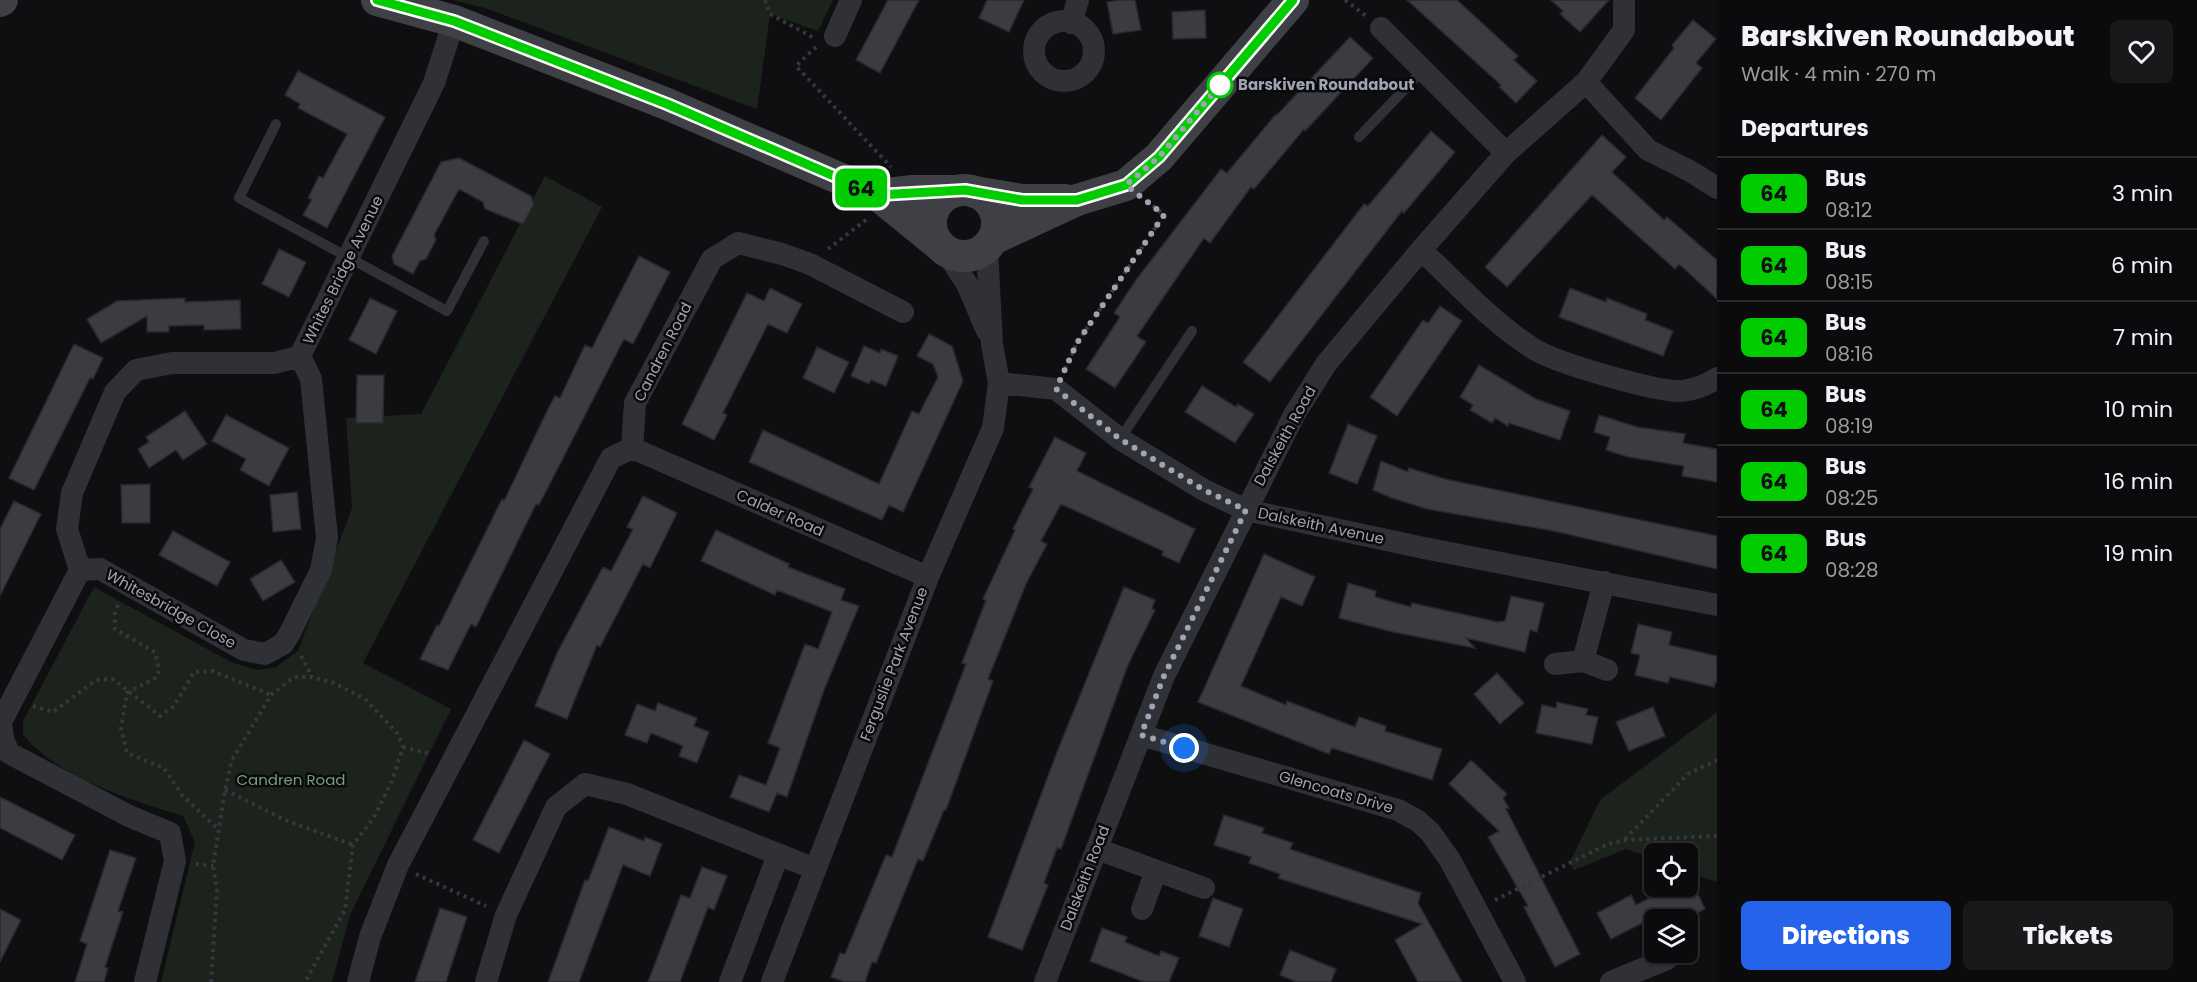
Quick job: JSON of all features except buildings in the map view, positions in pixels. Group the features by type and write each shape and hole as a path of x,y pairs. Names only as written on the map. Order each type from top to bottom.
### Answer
{"street":[{"path":"377,0 454,21 667,104 872,192 942,248 967,257 990,243 1077,200 1126,185 1159,157 1293,0"},
{"path":"835,36 851,0"},
{"path":"1071,23 1078,0"},
{"name":"Dalskeith Road","path":"1045,982 1164,676 1294,415 1326,364 1506,153 1586,82 1624,30 1624,0"},
{"name":"Whites Bridge Avenue","path":"80,570 67,529 72,493 115,392 136,370 172,363 275,363 300,356 434,83 454,21"},
{"path":"1381,28 1506,153"},
{"path":"1586,82 1648,150 1690,171 1717,188"},
{"path":"872,192 964,192 1022,200 1077,200"},
{"path":"942,248 930,224 932,213 944,196 964,192 986,198 993,207 997,217 990,243"},
{"name":"Candren Road","path":"632,448 635,403 712,259 738,243 810,264 903,312"},
{"name":"Ferguslie Park Avenue","path":"772,982 928,577 993,428 999,383 992,344 990,243"},
{"name":"Ferguslie Park Avenue","path":"942,248 967,284 992,344"},
{"path":"1421,250 1507,329 1536,351 1595,372 1655,388 1682,391 1707,385 1717,378"},
{"name":"Whitesbridge Close","path":"80,570 100,569 244,650 265,654 283,644 321,570 327,538 311,379 300,356"},
{"path":"999,383 1056,389"},
{"name":"Dalskeith Avenue","path":"1056,389 1120,439 1204,490 1246,510 1717,605"},
{"path":"358,982 370,937 398,865 451,759 611,458 632,448"},
{"name":"Calder Road","path":"632,448 928,577"},
{"path":"80,570 1,722 1,740 9,753 129,816 170,833 175,861 145,982"},
{"path":"1583,661 1604,582"},
{"path":"1555,664 1583,661 1607,670"},
{"name":"Glencoats Drive","path":"1141,735 1398,810 1418,821 1430,832 1450,860 1515,982"},
{"path":"486,982 506,915 556,807 585,784 627,794 815,868"},
{"path":"1097,849 1204,888"},
{"path":"730,982 778,855"},
{"path":"1142,909 1156,871"},
{"path":"1611,982 1657,963"}],"lane":[{"path":"1359,137 1424,70"},
{"path":"276,124 239,198 447,311 484,242"},
{"path":"1120,439 1192,331"}],"path":[{"path":"765,0 770,14 822,42 796,66 892,168 888,178 873,175 872,192 859,210 869,218 810,264"},
{"path":"1056,389 1077,343 1164,215 1126,185"},
{"path":"126,584 115,613 115,629 155,652 159,670 157,677 127,693"},
{"path":"14,699 53,712 96,680 113,679 127,693 160,716 174,706 194,672 213,671 270,695"},
{"path":"212,982 217,890 213,866 232,760 270,695 294,677 312,677 334,683 365,699 398,734 403,747 392,781 374,817 353,845 345,910 304,982"},
{"path":"127,693 121,728 127,753 164,768 182,795 219,830"},
{"path":"403,747 451,759"},
{"path":"1625,840 1688,774 1717,760"},
{"path":"225,789 285,820 353,845"},
{"path":"1476,910 1570,862 1625,840 1717,836"},
{"path":"398,865 506,915"}],"green space":[{"path":"453,0 833,0 818,31 770,14 757,109 485,8"},
{"name":"Candren Road","path":"545,176 602,207 363,663 451,709 350,915 332,982 161,982 195,842 183,816 118,795 56,764 23,735 23,721 94,587 231,662 257,670 276,667 298,651 352,508 346,418 421,414"},
{"path":"1717,712 1717,882 1698,875 1698,843 1644,843 1644,855 1626,849 1574,870 1570,862 1600,800"}],"bus line":[{"name":"64","path":"377,0 454,21 667,104 878,195 913,191 965,190 1022,200 1077,200 1126,185 1159,157 1293,0"}],"place":[{"name":"Barskiven Roundabout","path":"1220,85"}],"route":[{"path":"1184,748 1141,735 1164,676 1246,510 1204,490 1120,439 1056,389 1077,343 1164,215 1126,185 1159,157 1220,85"}]}
